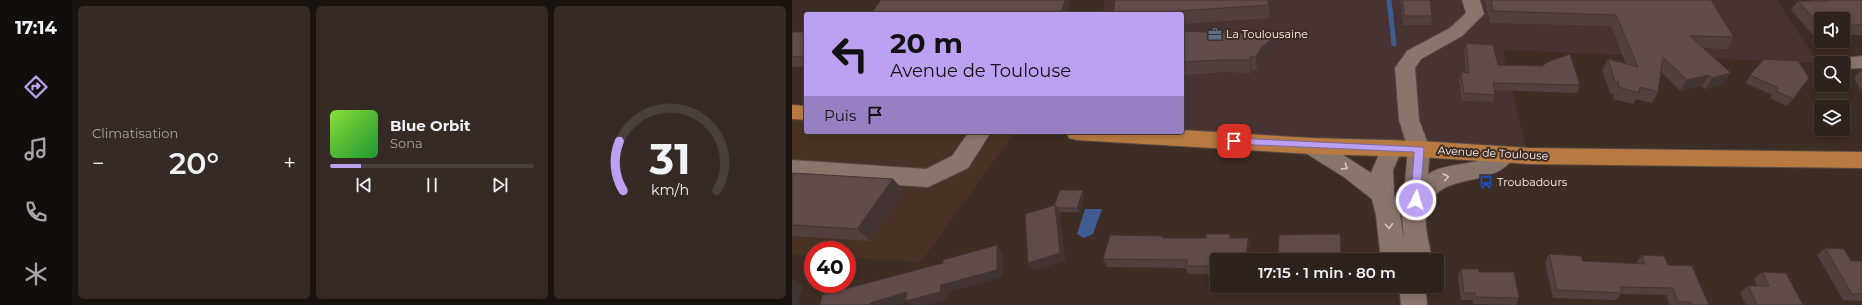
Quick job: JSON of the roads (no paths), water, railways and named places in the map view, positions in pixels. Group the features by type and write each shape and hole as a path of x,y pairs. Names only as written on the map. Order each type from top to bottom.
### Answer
{"main road":[{"path":"792,112 804,113"},
{"name":"Avenue de Toulouse","path":"1111,134 1312,146 1419,149 1504,155 1862,160"}],"street":[{"path":"1419,253 1414,215 1419,149 1408,120 1405,68 1414,55 1456,32 1475,14 1471,0"},
{"path":"1850,63 1862,62"},
{"path":"792,169 928,178 960,162 979,134"},
{"path":"1312,146 1352,171 1382,194"},
{"path":"1392,148 1382,170 1382,194 1388,214 1393,253"},
{"path":"1414,215 1424,190 1440,178 1486,168 1504,155"}],"water":[{"path":"1085,209 1102,209 1093,234 1084,238 1077,234"}],"waterway":[{"path":"1389,0 1394,44"}],"place":[{"name":"La Toulousaine","path":"1215,34"},
{"name":"Troubadours","path":"1486,182"}]}
